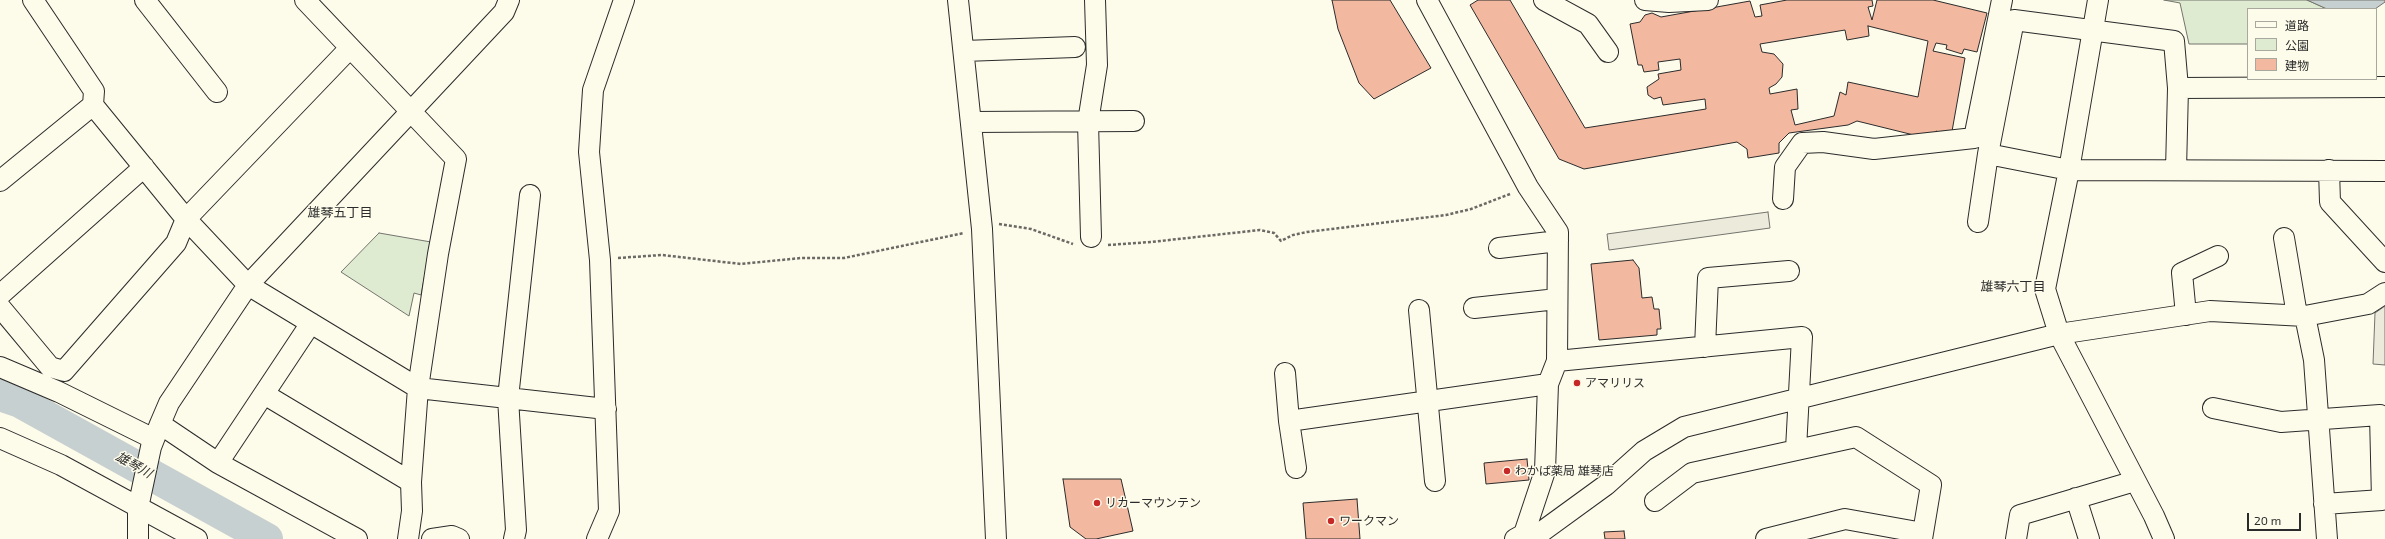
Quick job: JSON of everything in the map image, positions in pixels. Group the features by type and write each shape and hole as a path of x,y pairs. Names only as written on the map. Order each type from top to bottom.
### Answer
{"street":[{"path":"33,0 94,91 93,105 186,219 248,285 418,388 606,409"},
{"path":"145,0 217,92"},
{"path":"305,0 456,159 438,254 418,388 411,482 412,511 408,539"},
{"path":"597,539 609,512 600,260 589,152 593,90 624,0"},
{"path":"958,0 972,122 982,230 996,539"},
{"path":"1091,242 1088,122 1097,65 1095,0"},
{"path":"1427,0 1528,187 1558,232 1557,361 1548,384 1545,471 1519,536 1540,533 1606,485 1644,451 1684,427 2059,334 2210,311 2301,316 2368,304 2385,293"},
{"path":"1544,0 1588,24 1608,52"},
{"path":"1645,0 1669,2 1708,0"},
{"path":"1783,199 1785,167 1802,143 1823,142 1874,149 1974,138 2002,0"},
{"path":"2098,0 2069,170 2045,289 2059,334 2164,539"},
{"path":"138,539 138,508 155,437 169,403 248,285 411,111 506,6"},
{"path":"1978,222 1988,154 2014,20 2174,41 2178,88 2176,170"},
{"path":"964,51 1075,47"},
{"path":"0,307 50,367 64,371 176,243 186,219 350,48"},
{"path":"2178,88 2385,86"},
{"path":"0,181 93,105"},
{"path":"972,122 1134,121"},
{"path":"1988,154 2069,170 2385,170"},
{"path":"0,295 144,167"},
{"path":"2329,170 2330,202 2385,262"},
{"path":"514,539 516,530 508,398 530,195"},
{"path":"2284,238 2301,316 2314,360 2327,539"},
{"path":"1499,248 1558,241"},
{"path":"2186,315 2182,273 2218,256"},
{"path":"1705,347 1708,278 1789,271"},
{"path":"1474,308 1557,299"},
{"path":"1419,310 1435,481"},
{"path":"218,463 310,323"},
{"path":"1557,361 1802,337 1796,448"},
{"path":"0,367 59,392 155,437 218,463 357,539"},
{"path":"1286,373 1288,421 1296,468"},
{"path":"1288,421 1427,403 1548,384"},
{"path":"264,394 411,482"},
{"path":"2213,408 2281,422 2318,418 2380,415 2382,500 2324,504"},
{"path":"1655,501 1692,473 1796,448 1856,437 1931,485 1922,536 1845,519 1766,539"},
{"path":"0,438 61,465 197,539"},
{"path":"2016,539 2020,515 2135,481"},
{"path":"2076,498 2089,539"},
{"path":"432,539 452,536 459,539"}],"path":[{"path":"600,260 662,255 741,264 801,258 844,258 982,230 999,224 1031,229 1067,243 1151,242 1260,230 1274,233 1281,241 1294,235 1307,232 1446,215 1471,208 1528,187"}],"green space":[{"path":"2164,0 2307,0 2325,8 2247,8 2247,44 2189,44 2180,3"},
{"path":"379,233 431,242 421,295 414,293 409,316 341,272"}],"shaded area":[{"path":"2307,0 2385,0 2385,2 2376,8 2325,8"},
{"path":"1768,212 1770,228 1609,250 1607,234"},
{"path":"2385,306 2385,365 2373,364 2375,313"}],"building":[{"path":"1332,0 1390,0 1431,68 1374,99 1359,83 1338,29"},
{"path":"1478,0 1510,0 1585,128 1706,109 1705,99 1663,105 1661,97 1654,99 1648,95 1647,87 1659,79 1658,74 1681,70 1680,59 1658,62 1659,70 1644,72 1642,65 1638,65 1630,24 1640,22 1645,15 1652,13 1661,17 1750,1 1755,17 1762,16 1760,5 1787,0 1872,0 1873,6 1868,7 1872,20 1877,0 1933,0 1987,13 1977,52 1964,49 1962,54 1946,49 1947,45 1936,43 1933,51 1965,58 1951,137 1936,131 1934,140 1857,121 1848,125 1789,133 1779,143 1779,153 1748,158 1747,149 1737,142 1584,169 1559,159 1470,5","holes":["1868,26 1928,41 1918,97 1848,82 1846,95 1840,92 1834,116 1795,125 1791,110 1798,109 1797,89 1770,94 1769,88 1776,84 1782,77 1783,64 1774,54 1762,52 1760,44 1845,30 1847,40 1869,36"]},
{"path":"1633,260 1639,268 1642,298 1652,297 1654,309 1659,309 1661,329 1657,329 1657,335 1599,340 1591,264"},
{"name":"わかば薬局 雄琴店","path":"1527,459 1529,480 1486,484 1484,463"},
{"name":"リカーマウンテン","path":"1063,479 1121,479 1133,531 1096,539 1086,539 1070,527"},
{"name":"ワークマン","path":"1357,499 1360,539 1306,539 1303,503"},
{"path":"1624,531 1625,539 1605,539 1604,532"}],"waterway":[{"name":"雄琴川","path":"0,395 20,402 267,539"}],"place":[{"name":"アマリリス","path":"1577,383"},
{"name":"わかば薬局 雄琴店","path":"1507,471"},
{"name":"リカーマウンテン","path":"1097,503"},
{"name":"ワークマン","path":"1331,521"}],"district":[{"name":"雄琴五丁目","path":"340,213"},
{"name":"雄琴六丁目","path":"2013,287"}]}
